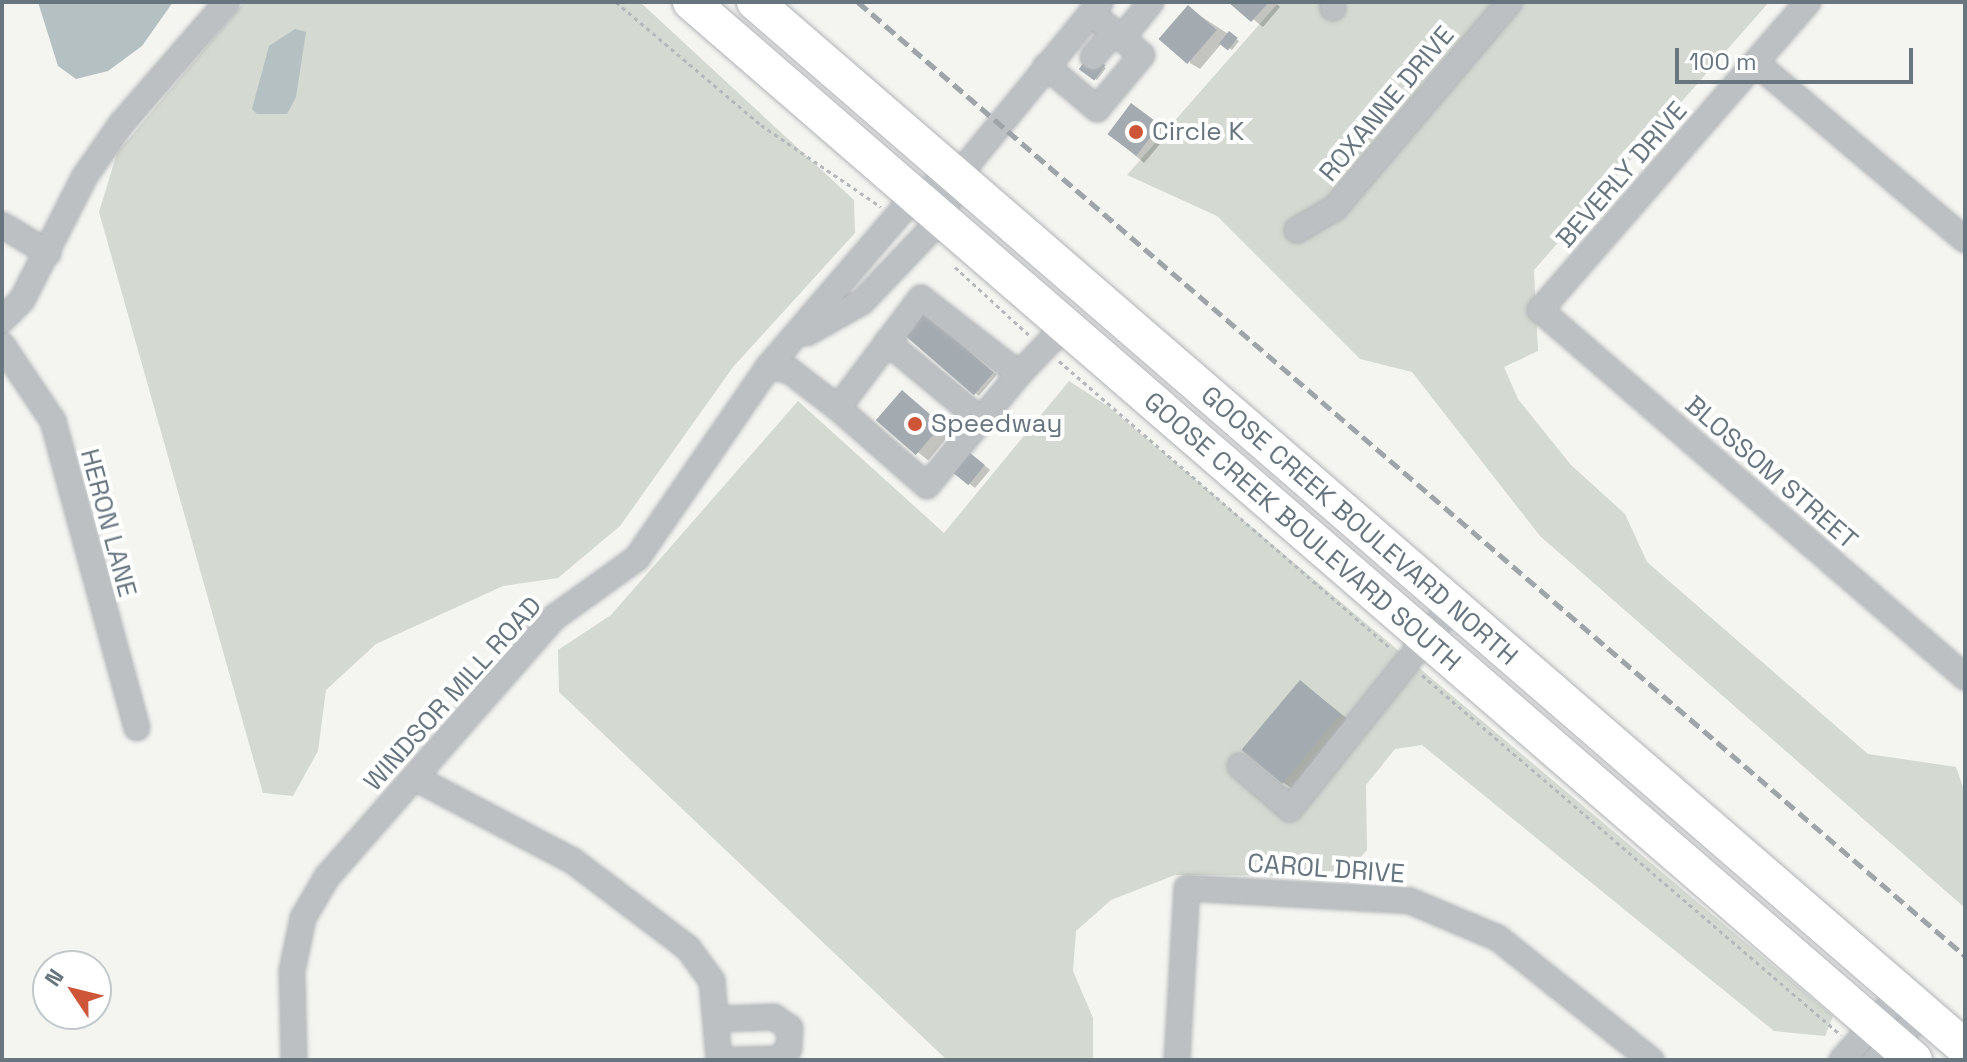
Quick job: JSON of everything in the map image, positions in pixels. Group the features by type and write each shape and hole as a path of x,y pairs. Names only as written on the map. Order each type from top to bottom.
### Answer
{"highway":[{"name":"GOOSE CREEK BOULEVARD SOUTH","path":"691,2 919,218 1054,338 1875,1049"},
{"name":"GOOSE CREEK BOULEVARD NORTH","path":"755,2 1965,1048"}],"street":[{"path":"2,320 48,253 85,176 122,123 227,2"},
{"path":"1082,71 1151,2"},
{"name":"ROXANNE DRIVE","path":"1297,230 1335,208 1510,2"},
{"name":"BEVERLY DRIVE","path":"1540,310 1808,2"},
{"path":"957,177 1097,5 1118,35 1142,55 1097,109 1082,71"},
{"path":"1757,64 1965,240"},
{"path":"1046,66 1082,71"},
{"name":"WINDSOR MILL ROAD","path":"294,1060 292,971 303,918 327,877 555,617 637,558 769,366 957,177"},
{"path":"2,225 48,253"},
{"path":"838,408 921,298 1019,374"},
{"name":"BLOSSOM STREET","path":"1540,310 1965,677"},
{"path":"769,366 790,371 838,408 927,486 1019,374 1054,338"},
{"path":"887,342 981,420"},
{"name":"HERON LANE","path":"2,345 53,421 137,728"},
{"path":"1240,766 1290,809 1452,606"},
{"path":"415,778 573,861 688,948 712,981 720,1019 719,1060"},
{"name":"CAROL DRIVE","path":"1177,1060 1187,888 1410,901 1498,938 1651,1060"},
{"path":"1875,1049 1913,1002"},
{"path":"720,1019 774,1017 790,1028 789,1049 777,1059 732,1060"}],"path":[{"path":"616,2 761,125 919,218 1875,1049"}],"shaded area":[{"path":"38,2 173,2 142,46 108,71 76,79 58,66"},
{"path":"244,2 640,2 854,200 855,233 733,367 620,526 558,578 503,586 376,644 326,690 318,751 293,796 263,793 99,212 117,153"},
{"path":"1279,2 1769,2 1534,270 1538,351 1504,367 1518,399 1571,465 1625,514 1647,562 1868,754 1956,767 1965,793 1965,908 1540,536 1412,372 1360,359 1217,216 1127,175"},
{"path":"295,29 306,32 296,97 287,114 257,114 252,109 269,46"},
{"path":"1069,381 1109,407 1833,1016 1825,1036 1774,1031 1422,745 1395,749 1366,785 1367,850 1344,876 1175,875 1111,900 1076,931 1073,971 1093,1018 1093,1060 947,1060 559,692 558,650 611,615 798,401 944,533"}],"building":[{"path":"1228,2 1269,2 1251,22"},
{"path":"1188,5 1217,30 1187,64 1158,39"},
{"path":"1229,31 1238,38 1228,50 1219,44"},
{"path":"1090,54 1105,65 1094,81 1079,69"},
{"path":"1131,103 1160,125 1136,156 1108,134"},
{"path":"918,307 993,373 974,395 898,330"},
{"path":"902,390 942,425 916,455 876,420"},
{"path":"970,453 985,465 968,485 954,473"},
{"path":"1300,680 1341,714 1282,784 1242,750"}],"railway":[{"path":"858,2 1965,956"}],"place":[{"name":"Circle K","path":"1136,132"},
{"name":"Speedway","path":"915,424"}]}
